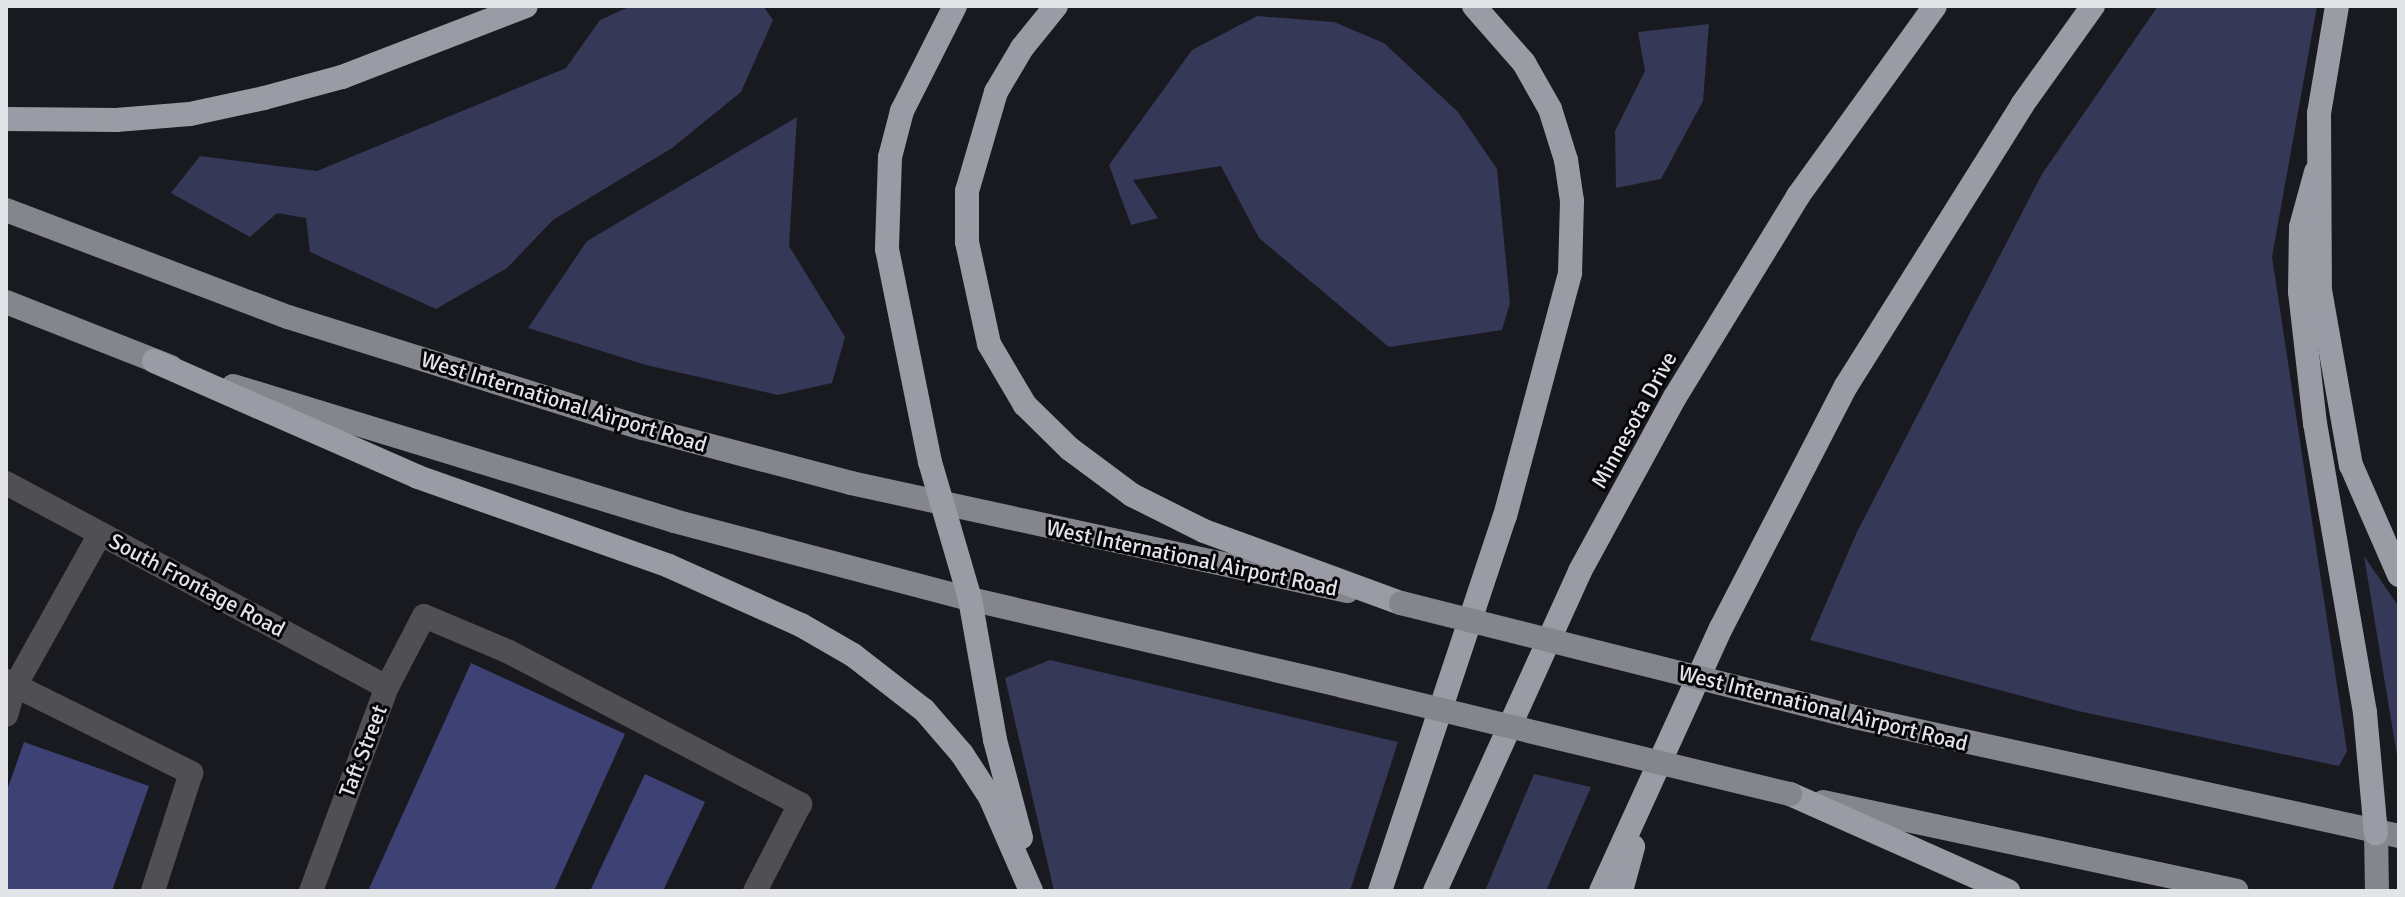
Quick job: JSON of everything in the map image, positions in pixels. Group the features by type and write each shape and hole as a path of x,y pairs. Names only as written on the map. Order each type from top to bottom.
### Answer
{"highway":[{"path":"6,119 190,114 264,98 342,77 526,6"},
{"path":"955,6 902,111 890,157 886,198 894,294 930,462 970,599 995,740 1033,891"},
{"path":"1056,6 1022,48 996,92 967,191 967,242 989,344 1025,405 1070,449 1132,495 1204,531 1401,603"},
{"path":"1380,891 1505,516 1570,273 1572,201 1566,160 1550,109 1524,63 1474,6"},
{"name":"Minnesota Drive","path":"1435,891 1580,571 1675,397 1798,196 1935,6"},
{"path":"1601,891 1754,562 1846,386 2022,105 2093,6"},
{"path":"2337,6 2319,113 2316,172 2320,290 2351,465 2376,531 2399,575"},
{"path":"2316,172 2301,227 2300,292 2317,439 2387,834"},
{"path":"154,361 418,477 669,566 801,625 853,655 924,710 962,754 990,797 1033,891"},
{"path":"1621,891 1648,785"},
{"path":"1790,794 2008,891"}],"main road":[{"name":"West International Airport Road","path":"6,210 288,317 469,376 761,460 945,505 1401,603 1850,716 2387,834"},
{"path":"6,302 154,361 532,481 970,599 1790,794 2237,891"},
{"path":"2377,891 2387,834"}],"street":[{"name":"South Frontage Road","path":"6,483 387,687"},
{"path":"6,715 10,683 100,534"},
{"name":"Taft Street","path":"311,891 387,687 424,616 507,651 800,804 755,891"},
{"path":"10,683 191,773 153,891"}],"shaded area":[{"path":"631,6 763,6 773,20 741,92 672,148 553,220 507,268 436,309 310,252 306,218 277,213 250,237 171,193 200,156 317,171 566,68 600,20"},
{"path":"2158,6 2317,6 2272,257 2347,751 2339,766 2078,711 1810,640 1857,532 2042,174"},
{"path":"1257,16 1334,22 1384,43 1458,112 1497,169 1510,303 1502,330 1389,347 1259,238 1221,166 1133,180 1158,218 1131,225 1109,165 1192,50"},
{"path":"1709,24 1703,101 1661,179 1616,188 1615,131 1645,71 1638,32"},
{"path":"797,117 789,246 845,337 832,383 778,395 646,365 528,328 587,241"},
{"path":"2364,556 2399,607 2399,768"},
{"path":"1050,660 1398,742 1350,891 1054,891 1005,678"},
{"path":"1534,774 1591,787 1546,891 1485,891"}],"building":[{"path":"471,663 625,734 554,891 368,891"},
{"path":"24,742 149,786 112,891 6,891 6,793"},
{"path":"645,774 705,802 663,891 590,891"}]}
